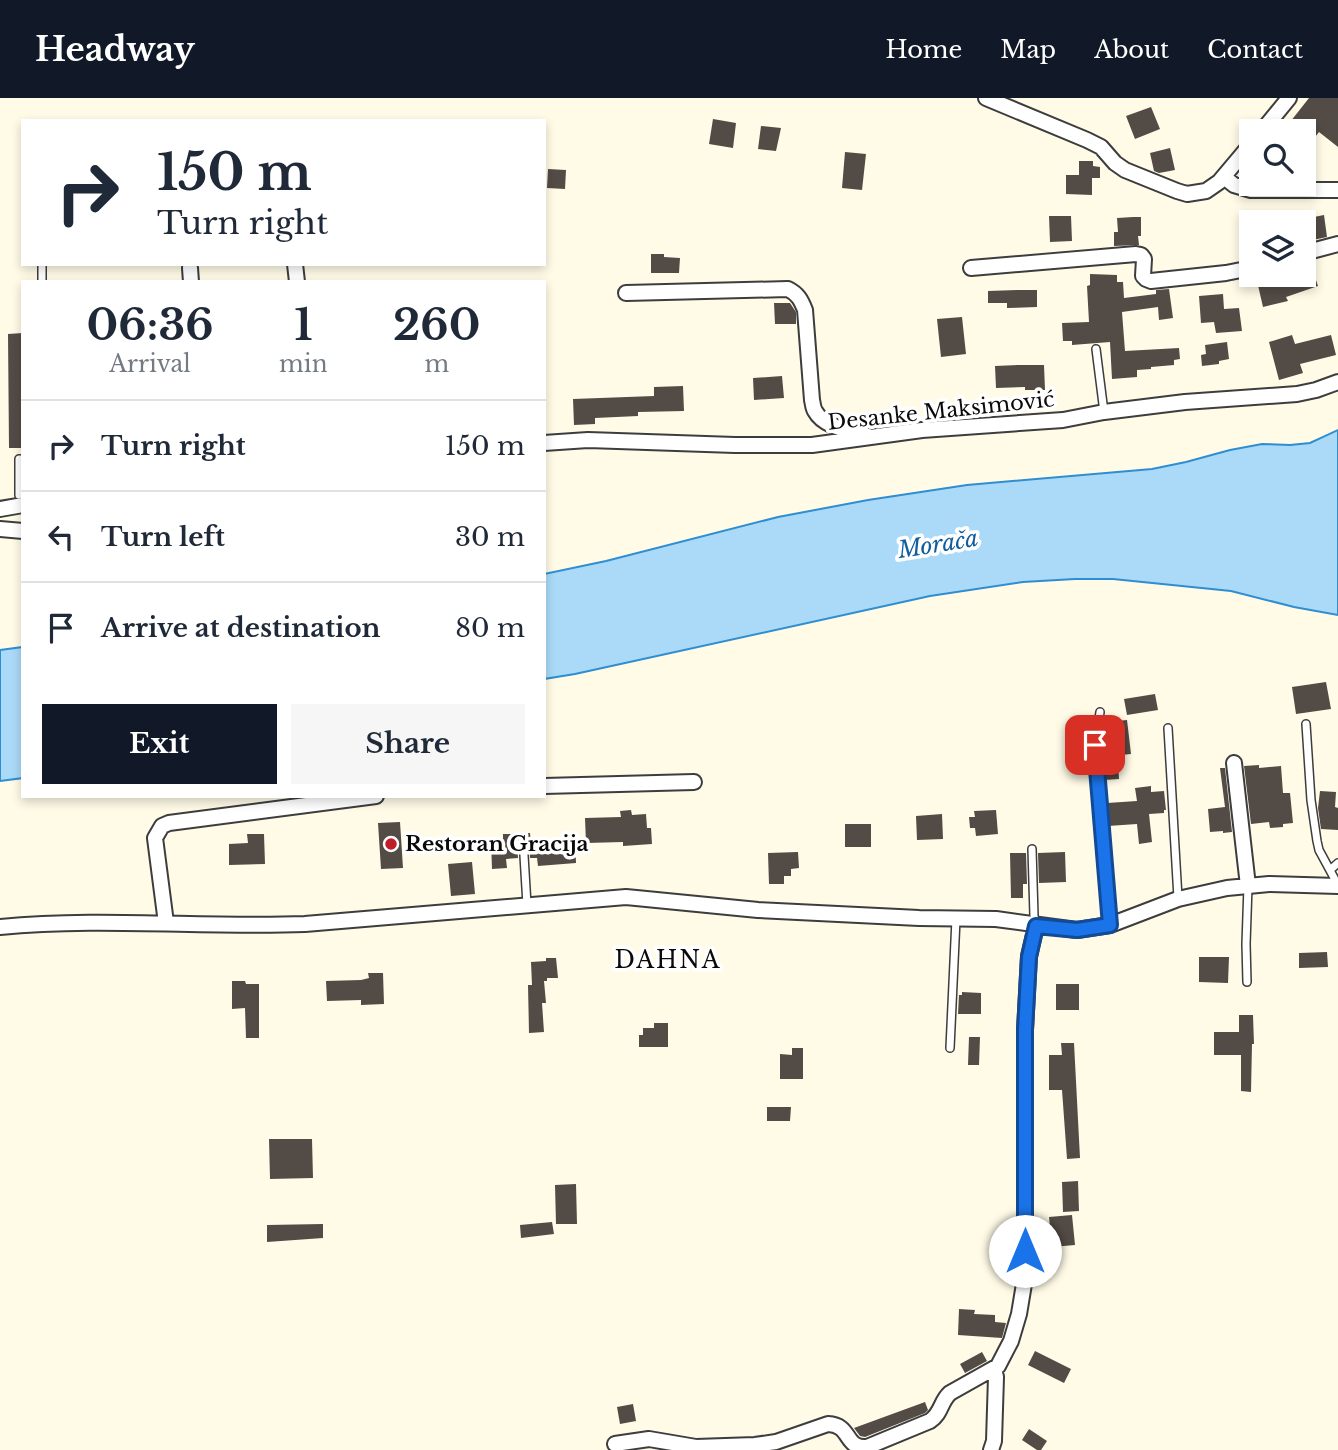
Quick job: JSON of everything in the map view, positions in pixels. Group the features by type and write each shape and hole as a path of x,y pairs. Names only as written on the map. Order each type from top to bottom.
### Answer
{"street":[{"path":"986,98 1087,139 1101,147 1120,167 1187,194 1206,191 1224,177 1239,159"},
{"path":"1272,119 1289,98"},
{"path":"1224,177 1234,185 1251,190 1338,190"},
{"path":"1316,250 1338,244"},
{"path":"971,268 1136,254 1144,259 1143,276 1151,281 1239,270"},
{"path":"626,293 788,289 796,293 805,310 811,400 815,411 822,420 833,425 873,437"},
{"name":"Desanke Maksimović","path":"546,443 588,440 735,445 822,444 922,430 1063,420 1185,402 1297,394 1338,382"},
{"path":"0,509 21,500"},
{"path":"0,529 21,531"},
{"path":"1234,763 1248,886"},
{"path":"546,786 694,782"},
{"path":"166,923 155,838 162,826 361,798"},
{"path":"0,927 97,922 305,925 626,897 758,910 996,919 1077,930 1110,925 1178,899 1248,886 1338,886"},
{"path":"615,1444 649,1439 696,1447 754,1445 836,1424 842,1427 853,1444 867,1447 937,1417 950,1393 998,1366 1011,1341 1025,1279 1025,1030 1029,957 1036,926"},
{"path":"991,1450 994,1441 994,1369"}],"lane":[{"path":"1096,349 1104,412"},
{"path":"21,459 21,500"},
{"path":"1100,712 1095,745 1110,925"},
{"path":"1306,724 1311,800 1317,841 1338,886"},
{"path":"1168,729 1178,899"},
{"path":"523,839 527,906"},
{"path":"1032,849 1036,926"},
{"path":"1330,870 1338,863"},
{"path":"1247,982 1248,886"},
{"path":"950,1048 956,918"}],"water":[{"name":"Morača","path":"1338,430 1338,615 1231,591 1113,579 1023,582 930,596 546,679 546,574 778,517 868,500 967,485 1152,469 1262,444 1310,443"},
{"path":"21,647 21,778 0,781 0,650"}],"building":[{"path":"1309,98 1338,98 1338,147 1319,132 1316,136 1316,119 1292,119"},
{"path":"1151,107 1160,129 1135,139 1126,116"},
{"path":"713,119 736,123 733,148 709,144"},
{"path":"761,126 781,128 776,151 758,149"},
{"path":"1170,148 1175,170 1159,173 1154,171 1150,153"},
{"path":"845,152 866,154 862,190 842,188"},
{"path":"1079,161 1093,161 1093,166 1100,167 1100,178 1092,178 1092,195 1066,194 1066,175 1079,175"},
{"path":"548,169 566,170 565,189 547,188"},
{"path":"1324,215 1327,237 1316,239 1316,217"},
{"path":"1049,216 1071,216 1072,241 1050,242"},
{"path":"1141,217 1139,245 1114,246 1114,232 1118,232 1117,218"},
{"path":"651,254 680,258 679,273 651,273"},
{"path":"1090,274 1117,275 1117,282 1123,282 1124,298 1156,294 1156,290 1169,289 1173,318 1159,320 1158,307 1122,312 1125,351 1179,348 1180,359 1174,360 1174,365 1137,370 1137,377 1112,379 1110,342 1072,345 1072,341 1063,341 1062,323 1089,322 1087,286 1090,285"},
{"path":"1258,287 1315,287 1286,297 1288,301 1263,307"},
{"path":"1037,290 1037,307 1007,308 1007,303 988,303 988,291"},
{"path":"1223,294 1224,309 1239,308 1242,331 1216,333 1214,322 1201,323 1199,296"},
{"path":"774,303 790,303 796,312 796,324 775,324"},
{"path":"962,317 966,354 941,357 937,319"},
{"path":"21,333 21,448 9,448 8,334"},
{"path":"1292,335 1295,344 1331,335 1336,355 1300,364 1303,373 1279,380 1269,342"},
{"path":"1227,342 1229,359 1219,361 1219,364 1202,366 1201,355 1206,354 1205,345"},
{"path":"1044,365 1045,390 1025,390 1025,387 996,388 995,366"},
{"path":"782,376 784,398 754,400 753,378"},
{"path":"683,386 684,411 638,412 638,416 595,418 595,424 574,425 573,399 654,396 654,387"},
{"path":"1326,682 1331,709 1296,714 1292,687"},
{"path":"1155,694 1158,710 1127,715 1124,699"},
{"path":"1127,720 1131,754 1111,756 1107,722"},
{"path":"1118,763 1119,779 1104,780 1103,764"},
{"path":"1259,765 1259,768 1281,766 1283,793 1290,793 1293,823 1270,828 1269,822 1251,824 1244,766"},
{"path":"1220,768 1225,768 1232,832 1210,832 1208,809 1225,807"},
{"path":"1151,786 1151,792 1164,791 1166,810 1164,813 1149,814 1152,842 1139,844 1137,824 1108,826 1107,803 1137,801 1135,788"},
{"path":"1320,791 1336,792 1338,830 1321,829 1318,808"},
{"path":"631,810 632,815 646,814 647,828 651,828 652,844 623,846 623,842 586,843 585,818 621,817 620,811"},
{"path":"996,810 998,834 976,836 975,828 970,828 969,817 975,817 974,811"},
{"path":"942,814 943,839 917,840 916,816"},
{"path":"400,822 403,868 381,869 378,823"},
{"path":"845,824 871,824 871,847 845,847"},
{"path":"525,833 530,833 531,843 575,840 576,863 538,866 537,858 530,858 529,838"},
{"path":"247,834 264,834 265,864 229,865 229,844 248,843"},
{"path":"503,834 520,834 517,839 518,858 506,859 507,868 492,869 491,841 503,840"},
{"path":"798,852 799,868 791,869 791,876 784,876 784,884 769,884 768,853"},
{"path":"1065,852 1066,882 1039,883 1038,853"},
{"path":"1010,853 1026,853 1027,884 1023,884 1023,898 1011,898"},
{"path":"472,862 475,894 451,896 448,864"},
{"path":"1327,952 1328,967 1299,968 1299,953"},
{"path":"1199,957 1229,957 1228,983 1199,982"},
{"path":"546,958 556,958 558,978 547,978 547,981 544,981 544,1032 529,1033 528,985 532,985 531,962 546,961"},
{"path":"368,973 383,973 384,1004 361,1005 361,1000 327,1001 326,981 361,980 369,978"},
{"path":"232,981 259,984 259,1038 246,1038 245,1008 232,1009"},
{"path":"1056,984 1079,984 1079,1010 1056,1010"},
{"path":"962,992 981,993 981,1014 958,1014 959,995 962,995"},
{"path":"1239,1015 1253,1015 1251,1092 1241,1091 1241,1055 1214,1055 1214,1032 1239,1032"},
{"path":"654,1023 668,1023 668,1047 639,1047 639,1035 643,1035 643,1028 654,1028"},
{"path":"969,1037 980,1037 979,1065 968,1065"},
{"path":"1061,1043 1074,1043 1080,1158 1067,1159 1062,1090 1049,1090 1049,1055 1062,1055"},
{"path":"792,1048 803,1048 803,1079 780,1079 780,1054 792,1055"},
{"path":"767,1107 791,1107 790,1121 767,1121"},
{"path":"269,1139 312,1139 313,1178 270,1179"},
{"path":"1078,1181 1079,1211 1063,1212 1062,1182"},
{"path":"576,1184 577,1224 556,1224 555,1185"},
{"path":"1072,1215 1075,1245 1052,1247 1049,1217"},
{"path":"552,1222 554,1234 521,1238 520,1225"},
{"path":"323,1224 323,1238 267,1242 267,1225"},
{"path":"959,1309 975,1310 974,1314 995,1315 995,1322 1006,1323 1002,1338 958,1335"},
{"path":"1035,1351 1071,1369 1064,1383 1028,1365"},
{"path":"982,1352 987,1361 965,1373 960,1364"},
{"path":"925,1402 928,1410 925,1413 865,1437 860,1436 854,1428"},
{"path":"633,1404 636,1421 620,1424 617,1407"},
{"path":"1029,1429 1047,1441 1041,1450 1022,1440"}],"place":[{"name":"Restoran Gracija","path":"391,844"}],"district":[{"name":"DAHNA","path":"668,960"}],"route":[{"path":"1025,1251 1025,1030 1029,957 1036,926 1077,930 1110,925 1095,745"}]}
